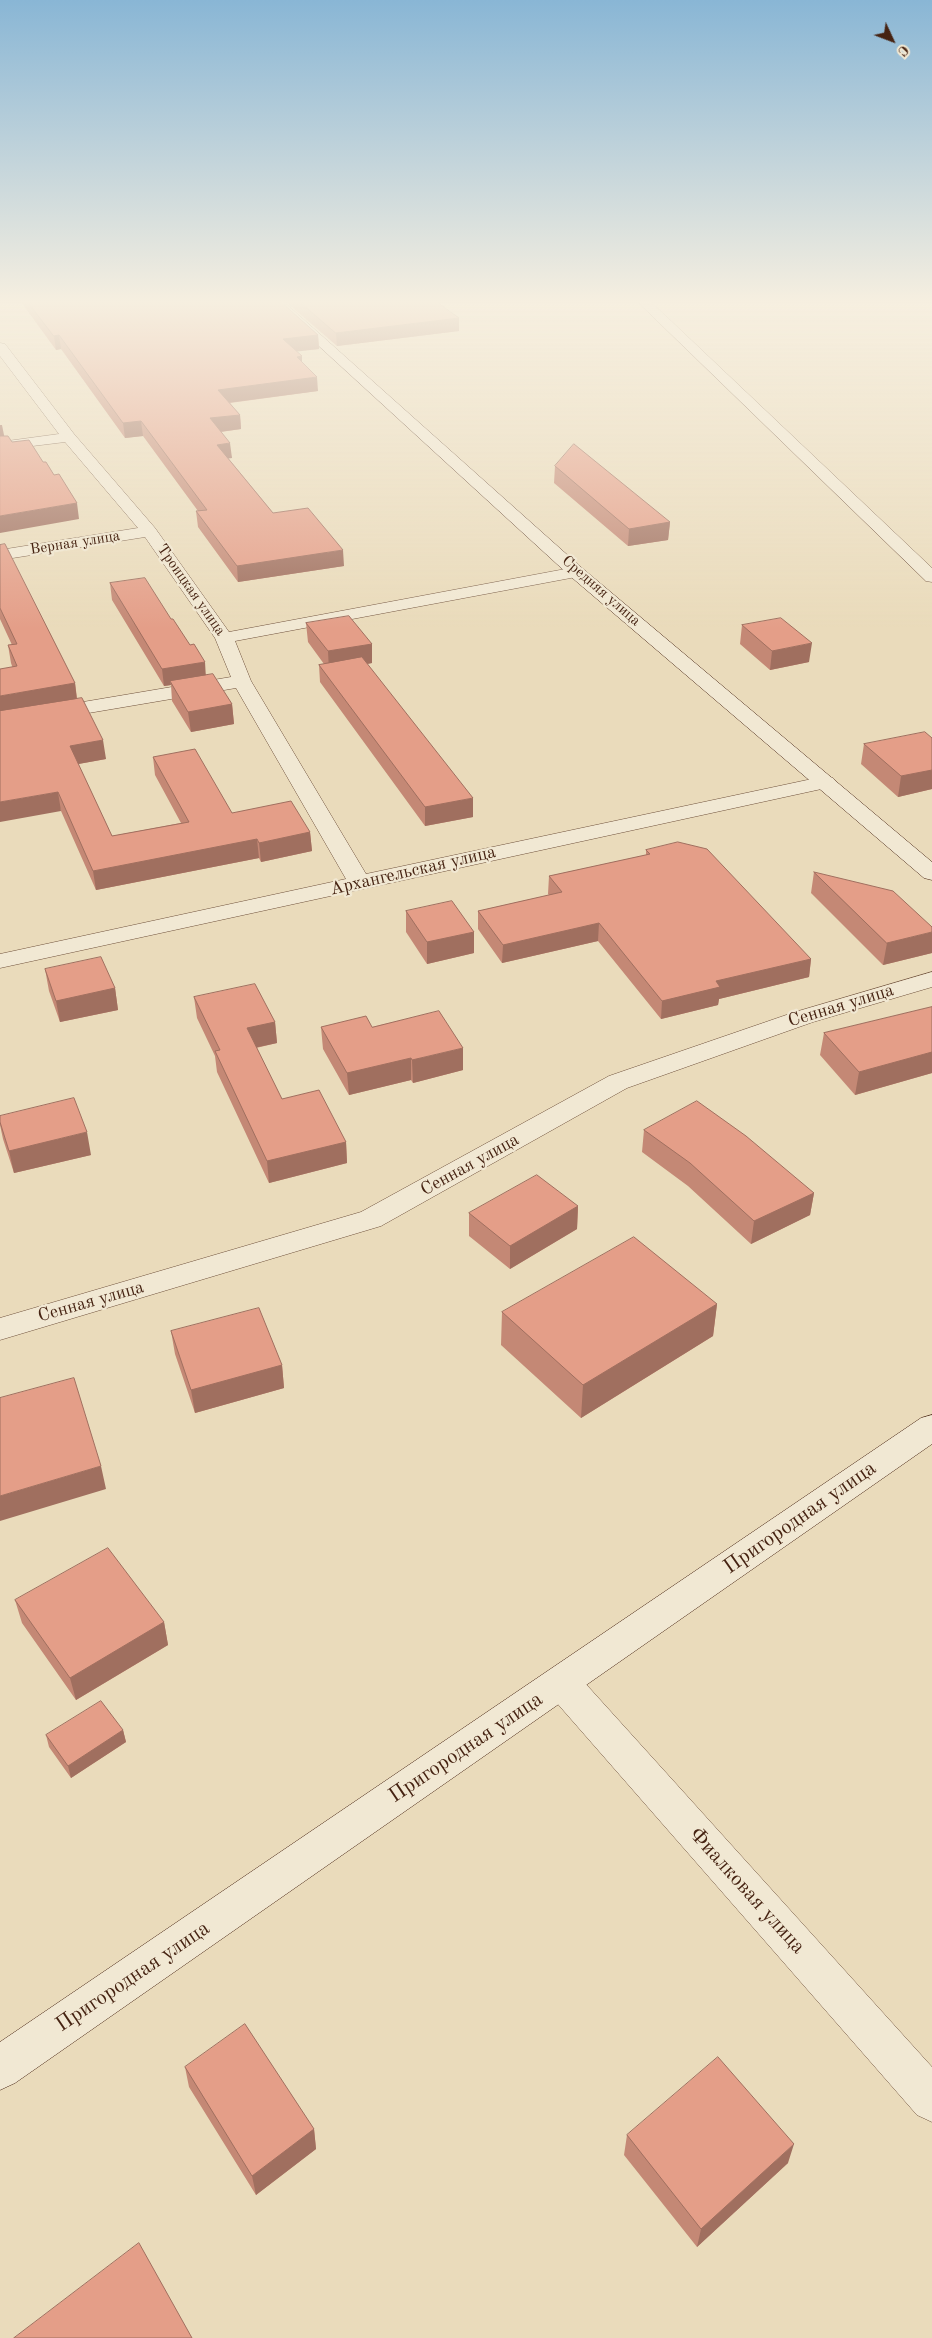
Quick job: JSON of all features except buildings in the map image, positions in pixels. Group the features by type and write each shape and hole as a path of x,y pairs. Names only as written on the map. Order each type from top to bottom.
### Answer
{"street":[{"name":"Троицкая улица","path":"49,411 69,437 150,530 224,638 242,681 360,883"},
{"name":"Средняя улица","path":"398,411 576,572 932,873"},
{"path":"758,411 932,577"},
{"path":"0,446 69,437"},
{"name":"Верная улица","path":"0,555 150,530"},
{"path":"224,638 576,572"},
{"path":"0,722 242,681"},
{"name":"Архангельская улица","path":"0,961 568,836 826,782"},
{"name":"Сенная улица","path":"0,1329 371,1219 618,1082 804,1017 932,979"},
{"name":"Пригородная улица","path":"0,2068 932,1427"},
{"name":"Фиалковая улица","path":"562,1683 932,2100"}]}
